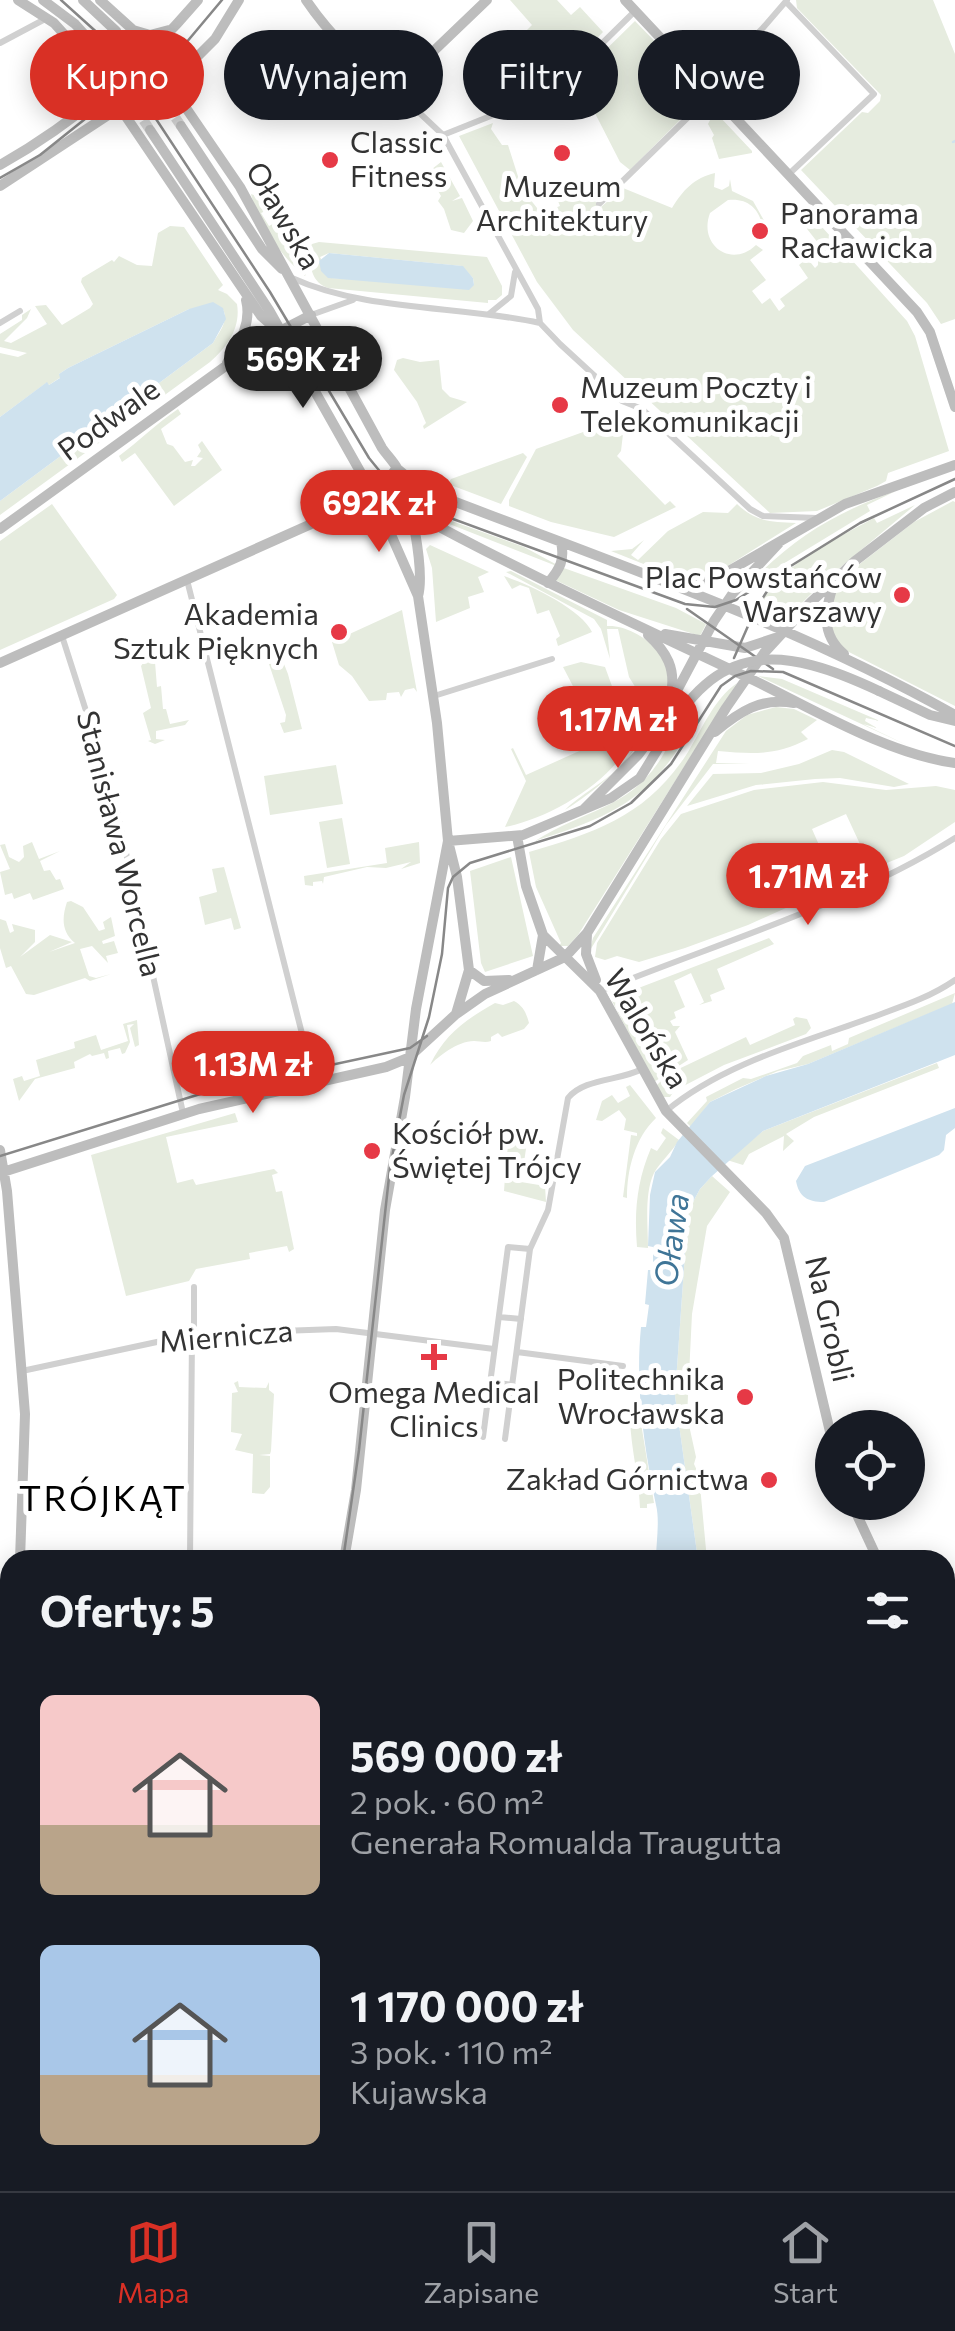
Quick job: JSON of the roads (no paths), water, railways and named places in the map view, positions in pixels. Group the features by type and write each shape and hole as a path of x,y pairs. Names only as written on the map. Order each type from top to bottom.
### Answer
{"main road":[{"path":"18,0 59,30"},
{"path":"44,0 81,30"},
{"path":"83,0 115,30"},
{"name":"Oławska","path":"100,0 132,29"},
{"path":"172,30 198,0"},
{"path":"204,50 240,0"},
{"path":"306,0 329,30"},
{"path":"443,43 488,0"},
{"path":"625,0 653,30"},
{"path":"132,29 156,34 178,24"},
{"path":"0,164 67,120"},
{"path":"0,186 102,120"},
{"path":"131,120 266,323 278,330"},
{"name":"Oławska","path":"196,120 240,187 382,448 398,468"},
{"path":"738,120 922,319 936,346 955,407"},
{"path":"180,126 262,249 290,277"},
{"path":"150,130 278,330 374,496 418,596 434,696 448,841 469,970 455,1015"},
{"path":"226,366 248,318 243,290"},
{"name":"Podwale","path":"0,528 278,330 310,316"},
{"path":"679,586 714,579 859,498 955,464"},
{"path":"0,663 374,496 398,468"},
{"path":"398,468 422,582 418,596"},
{"path":"398,468 411,480 445,498 725,604 856,664 955,718"},
{"path":"2,1172 183,1114 386,1067 408,1058 455,1015 485,994 565,958 587,934 747,677 782,633 835,578 924,508 955,492"},
{"path":"374,496 806,706 918,755 955,763"},
{"path":"548,583 562,564 561,542"},
{"path":"584,809 638,755 725,604 779,543"},
{"path":"835,578 827,606 827,630 834,645 856,664"},
{"path":"640,628 745,648 766,644 782,633"},
{"path":"640,628 662,648 670,664 670,704"},
{"path":"448,841 518,836 620,794 636,782 678,714 698,690 729,670 754,662 810,662 930,715 955,718"},
{"path":"710,736 752,706 776,701 806,706"},
{"path":"518,836 526,886 543,935 537,970"},
{"path":"346,1550 356,1490 383,1226 408,1058 448,841"},
{"path":"587,934 586,959 600,991"},
{"name":"Walońska","path":"543,935 600,991 666,1111 724,1171"},
{"path":"469,970 484,982 516,980"},
{"path":"0,1150 25,1414 20,1550"},
{"name":"Na Grobli","path":"724,1171 766,1213 784,1238 825,1410"},
{"path":"859,1520 873,1550"}],"street":[{"path":"760,30 786,1 874,94 789,174"},
{"path":"443,135 541,96 568,77 635,11"},
{"path":"0,43 47,18"},
{"path":"427,120 443,135 538,309 540,323 622,401 642,410 756,513 818,518"},
{"path":"600,204 679,120"},
{"path":"489,314 511,296 514,271"},
{"name":"Podwale","path":"290,277 354,300 540,323"},
{"name":"Podwale","path":"310,316 354,300"},
{"path":"0,323 20,310"},
{"path":"187,580 314,1081"},
{"name":"Stanisława Worcella","path":"61,635 114,798 183,1114"},
{"path":"434,696 552,659"},
{"path":"600,991 710,950 867,883 955,838"},
{"path":"666,1111 728,1072 916,1001 955,980"},
{"path":"506,1439 530,1250 548,1210 570,1094 642,1069"},
{"path":"482,1437 508,1247 530,1250"},
{"path":"190,1550 194,1287"},
{"path":"499,1317 521,1319"},
{"name":"Miernicza","path":"22,1371 193,1334 336,1330 494,1349"},
{"path":"517,1352 624,1366"},
{"path":"489,1382 513,1385"}],"water":[{"path":"329,253 463,266 474,285 469,290 328,278 319,261"},
{"path":"213,302 223,308 226,319 213,343 0,501 0,417 47,382 49,385 60,378 59,374 68,368 189,309"},
{"name":"Oława","path":"955,1002 955,1055 763,1131 712,1176 688,1211 675,1396 697,1550 657,1550 657,1511 644,1439 639,1372 641,1327 646,1327 649,1305 645,1304 648,1270 653,1270 653,1247 648,1246 655,1172 710,1102 766,1076 808,1064"},
{"path":"955,1108 955,1128 946,1135 944,1150 939,1155 824,1202 809,1200 799,1191 796,1181 805,1166"}],"tunnel":[{"path":"143,120 150,130"},
{"path":"177,120 181,126"}],"tram line":[{"path":"61,0 102,37 270,292 369,458 391,485 415,505 685,604 715,607 736,600 860,523 955,479"},
{"path":"0,178 40,155 95,111 170,62 222,0"},
{"path":"734,658 755,610 773,582"},
{"path":"687,609 773,669"},
{"path":"344,1550 390,1168 404,1095 429,1017 442,954 448,888 453,877 470,863 590,826 631,803 671,764 721,686 751,671 783,672 955,746"},
{"path":"0,1156 210,1091 410,1048 427,1036"}],"place":[{"name":"Muzeum Architektury","path":"562,153"},
{"name":"Classic Fitness","path":"330,160"},
{"name":"Panorama Racławicka","path":"760,231"},
{"name":"Muzeum Poczty i Telekomunikacji","path":"560,405"},
{"name":"Plac Powstańców Warszawy","path":"902,595"},
{"name":"Akademia Sztuk Pięknych","path":"339,632"},
{"name":"Kościół pw. Świętej Trójcy","path":"372,1151"},
{"name":"Omega Medical Clinics","path":"434,1357"},
{"name":"Politechnika Wrocławska","path":"745,1397"},
{"name":"Zakład Górnictwa","path":"769,1480"}],"district":[{"name":"TRÓJKĄT","path":"103,1499"}]}
